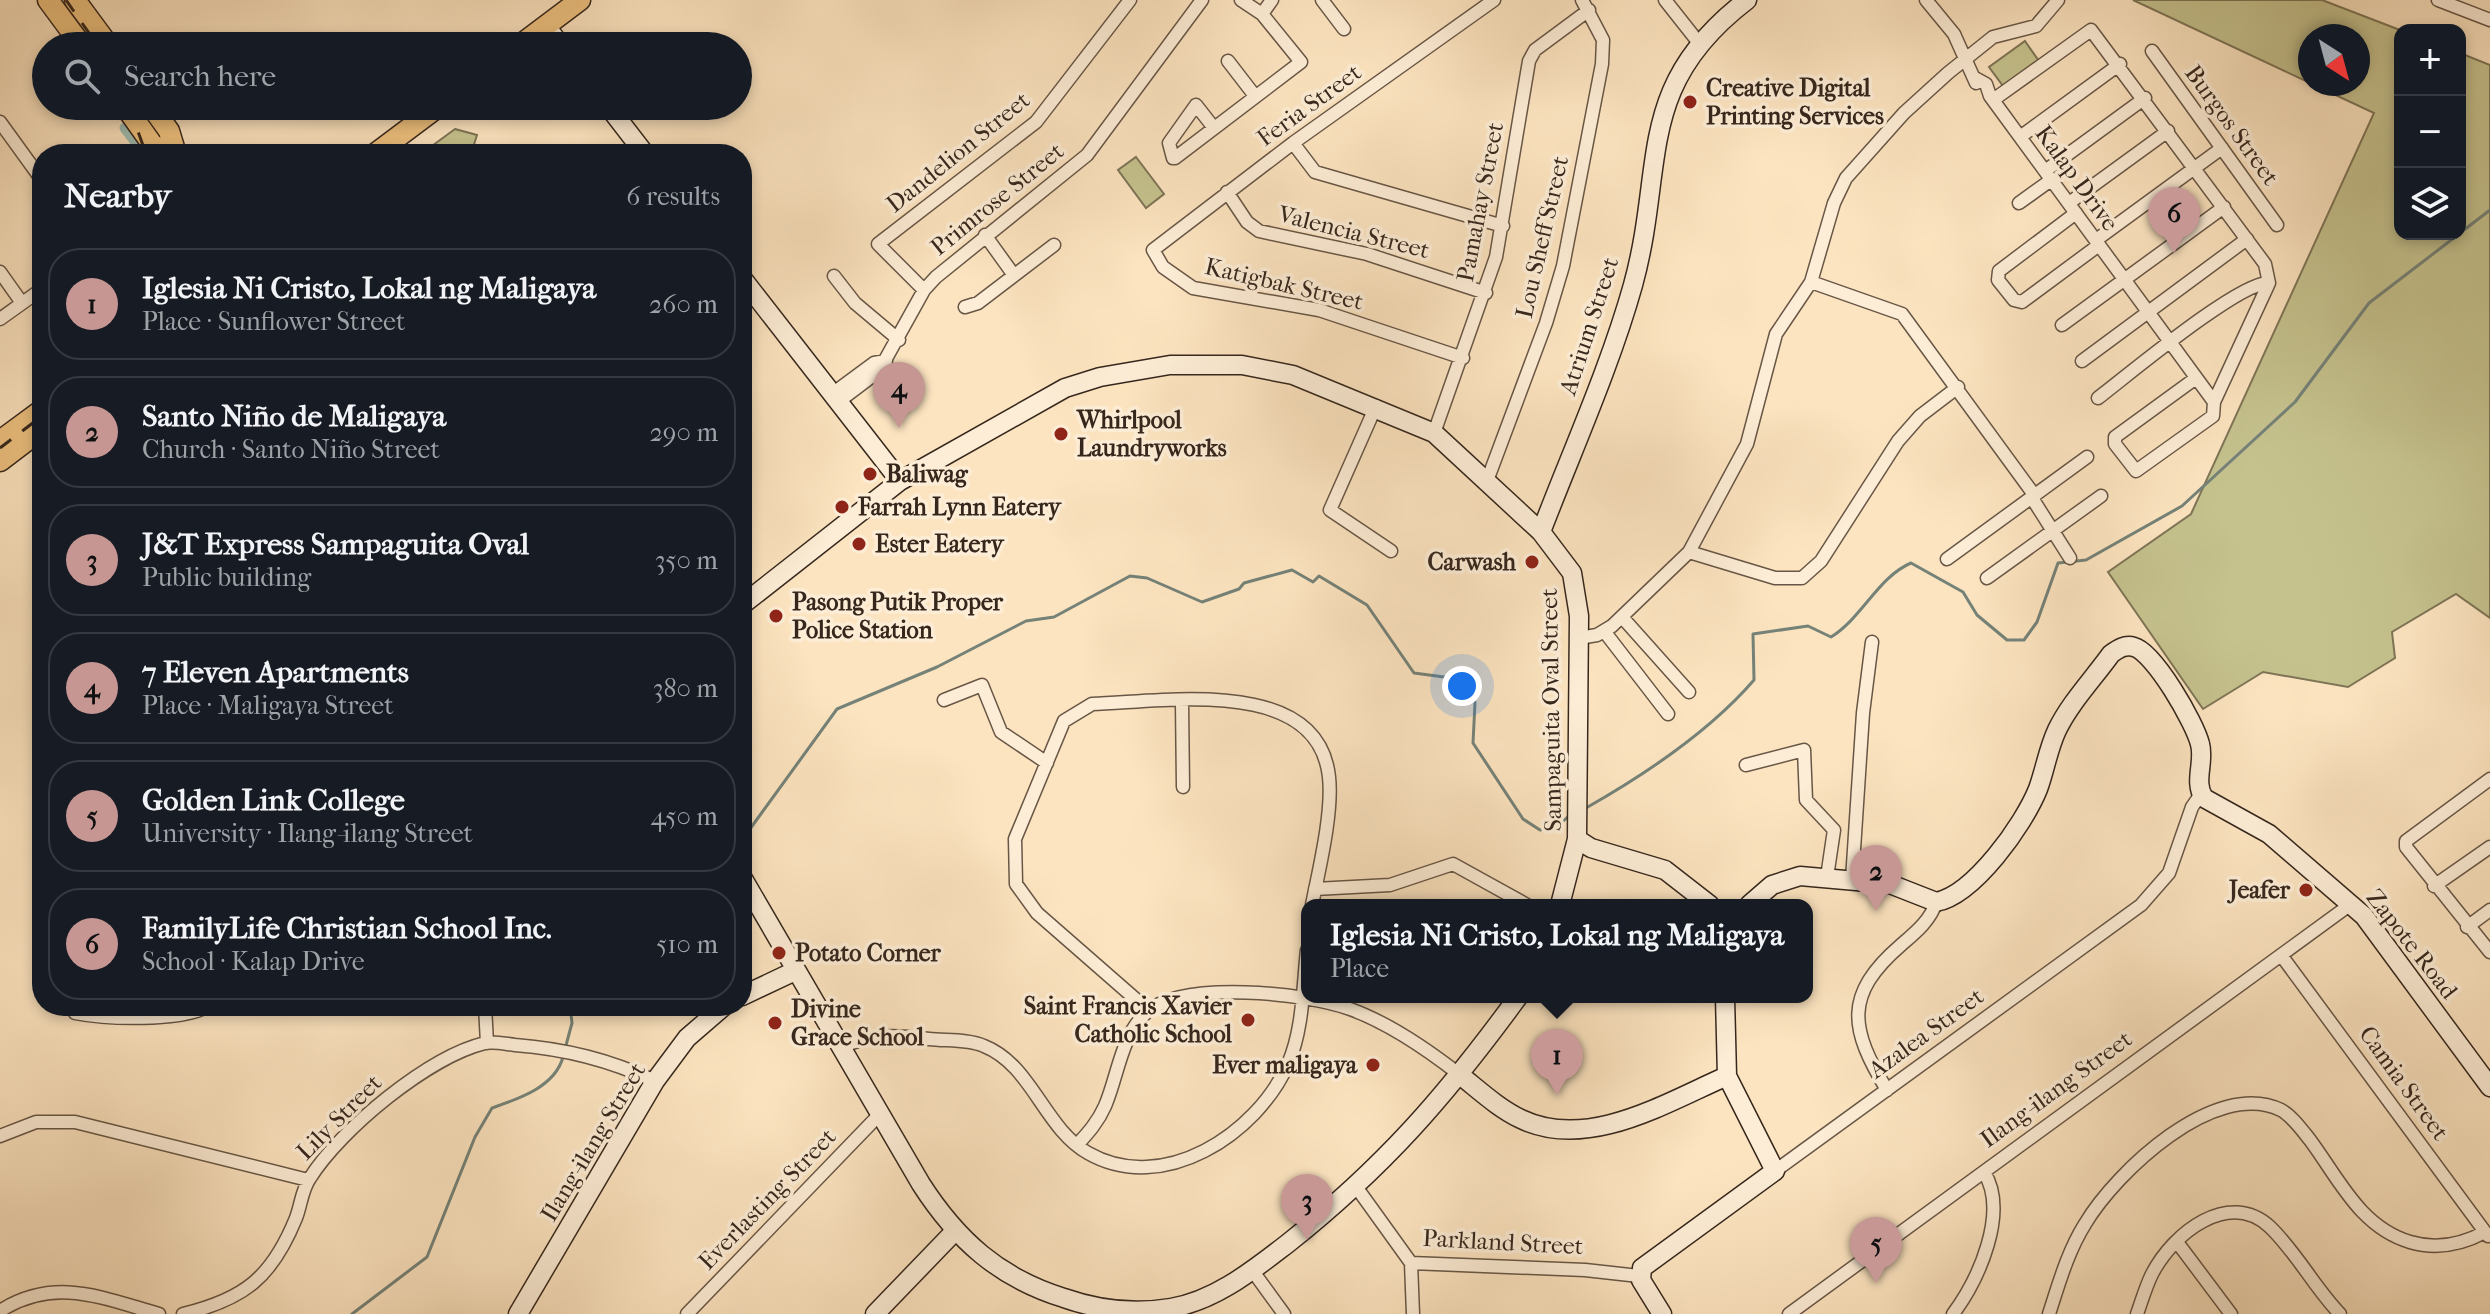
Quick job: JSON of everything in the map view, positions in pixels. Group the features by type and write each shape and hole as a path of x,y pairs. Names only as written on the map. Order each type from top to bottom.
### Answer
{"main road":[{"path":"48,0 72,32"},
{"path":"75,0 99,32"},
{"path":"538,32 580,0"},
{"path":"135,120 152,144"},
{"path":"161,120 173,144"},
{"path":"388,144 420,120"},
{"path":"0,441 32,417"},
{"path":"0,461 32,437"}],"street":[{"name":"Dandelion Street","path":"924,290 878,244 1036,122 1130,0"},
{"name":"Primrose Street","path":"835,398 874,363 886,361 924,290 949,264 1087,155 1202,0"},
{"path":"1214,128 1301,62 1262,14 1241,0"},
{"path":"1262,14 1272,0"},
{"path":"1322,0 1344,29"},
{"name":"Feria Street","path":"1153,250 1293,143 1494,0"},
{"path":"1665,0 1699,43"},
{"name":"Atrium Street","path":"1541,532 1633,284 1669,91 1699,43 1747,0"},
{"name":"Kalap Drive","path":"1926,0 1954,34 1963,60 1979,89 1992,98 2214,402"},
{"path":"1579,638 1604,631 1622,617 1689,552 1747,444 1776,334 1811,282 1834,203 1846,178 1904,113 1963,60 1993,37 2029,31 2058,0"},
{"path":"2438,0 2490,20"},
{"name":"Pamahay Street","path":"1436,429 1486,293 1503,226 1529,61 1535,50 1586,5"},
{"name":"Lou Sheff Street","path":"1487,481 1546,323 1563,266 1602,64 1603,40 1586,5"},
{"path":"546,26 550,32"},
{"path":"1992,98 2091,30 2145,98 2268,270 2269,283 2214,402 2213,416 2140,471 2134,469 2115,444 2115,437 2196,378"},
{"name":"Burgos Street","path":"2152,51 2277,225"},
{"path":"1228,61 1255,96"},
{"path":"2020,137 2120,64"},
{"path":"2019,203 2048,175 2145,98"},
{"path":"619,120 637,144"},
{"path":"0,122 32,166"},
{"path":"2168,131 1999,271 1998,280 2014,300 2022,302 2222,148"},
{"path":"1293,143 1315,172 1503,226"},
{"name":"Valencia Street","path":"1227,192 1247,222 1259,231 1367,254 1486,293"},
{"path":"2062,325 2224,207"},
{"path":"985,235 1013,274"},
{"path":"2082,361 2247,239"},
{"path":"965,307 978,303 1054,245"},
{"name":"Katigbak Street","path":"1153,250 1163,267 1193,288 1319,310 1463,358"},
{"path":"0,272 22,303"},
{"path":"834,276 862,311 899,340"},
{"path":"1811,282 1902,314 1958,387 2033,497 2070,558"},
{"path":"2098,398 2255,284 2269,283"},
{"path":"752,291 900,481"},
{"path":"0,319 32,296"},
{"name":"Sampaguita Oval Street","path":"752,597 900,481 1035,402 1100,377 1142,369 1205,364 1260,367 1293,375 1436,429 1541,532 1572,573 1579,638 1577,839 1562,899"},
{"path":"1689,552 1775,578 1802,578 1821,561 1909,427 1958,387"},
{"path":"1376,406 1330,510 1391,551"},
{"path":"1947,559 2087,457"},
{"path":"1987,578 2101,496"},
{"path":"1622,617 1689,692"},
{"path":"1604,631 1668,714"},
{"path":"1852,880 1863,713 1872,642"},
{"path":"1757,899 1782,880 1800,876 1890,884 1936,902 1944,901 1972,878 2010,838 2034,796 2062,720 2111,654 2122,647 2132,646 2145,654 2191,721 2201,746 2201,794"},
{"path":"944,700 982,685 1001,732 1047,763"},
{"path":"1182,702 1183,787"},
{"path":"1148,1010 1037,913 1016,884 1015,839 1064,721 1078,710 1092,704 1182,702 1265,705 1293,716 1326,756 1330,781 1313,899"},
{"path":"1746,765 1804,750 1806,800 1834,830 1827,877"},
{"path":"2490,779 2406,841 2406,847 2434,886 2490,952"},
{"name":"Zapote Road","path":"2201,794 2208,802 2269,834 2351,904 2380,936 2490,1087"},
{"name":"Azalea Street","path":"1639,1276 1642,1268 2141,905 2169,873 2192,807 2201,794"},
{"path":"1577,839 1591,848 1665,870 1702,899"},
{"path":"2434,886 2490,847"},
{"path":"1315,889 1346,891 1390,885 1453,864 1516,899"},
{"path":"752,895 879,1115 921,1184 955,1231 980,1256 1016,1280 1056,1296 1109,1309 1173,1308 1212,1294 1252,1270 1357,1188 1405,1139 1460,1075 1514,1003"},
{"path":"1887,1090 1862,1043 1858,1026 1861,991 1884,959 1929,919 1936,902"},
{"name":"Ilang-ilang Street","path":"1789,1314 2351,904"},
{"path":"2467,927 2490,910"},
{"name":"Camia Street","path":"2281,955 2488,1235"},
{"path":"752,991 795,971"},
{"path":"840,1048 857,1040 889,1035 980,1044 1013,1066 1077,1145 1105,1160 1151,1168 1170,1164 1219,1142 1242,1125 1277,1085 1296,1041 1301,999 1220,992 1182,997 1148,1010 1127,1041 1101,1115 1077,1145"},
{"path":"1321,1003 1347,1008 1368,1017 1460,1075 1523,1120 1547,1127 1580,1130 1630,1117 1727,1076"},
{"path":"1725,1003 1727,1076 1775,1171"},
{"path":"88,1016 138,1016"},
{"path":"486,1016 487,1043"},
{"name":"Ilang-ilang Street","path":"518,1314 655,1081 687,1038 712,1016"},
{"name":"Lily Street","path":"0,1136 36,1122 75,1122 308,1180 394,1092 420,1073 487,1043 580,1052 655,1081"},
{"path":"2049,1314 2070,1252 2100,1200 2134,1164 2225,1105 2265,1104 2284,1111 2303,1130 2363,1214 2394,1237 2443,1247 2488,1235"},
{"name":"Everlasting Street","path":"687,1314 879,1115"},
{"path":"1953,1314 1974,1277 1991,1226 1995,1205 1993,1186 1984,1172"},
{"path":"183,1314 238,1296 263,1276 282,1251 308,1180"},
{"name":"Parkland Street","path":"1357,1188 1411,1263 1585,1270 1639,1276"},
{"path":"2137,1314 2153,1272 2177,1242 2206,1219 2226,1211 2254,1215 2285,1244 2340,1314"},
{"path":"875,1314 955,1231"},
{"path":"2177,1242 2231,1314"},
{"path":"1411,1263 1413,1314"},
{"path":"1252,1270 1284,1314"},
{"path":"1639,1276 1662,1314"},
{"path":"0,1311 34,1295 79,1291 159,1314"}],"shaded area":[{"path":"2133,0 2322,0 2394,28 2394,240 2466,240 2466,55 2490,65 2490,618 2456,594 2392,632 2395,658 2348,687 2263,672 2203,709 2108,572 2191,514 2374,113 2338,96 2370,96 2370,24 2298,24 2298,77"},
{"path":"2025,41 2041,64 2006,90 1989,67"},
{"path":"455,129 477,135 474,144 435,144"},
{"path":"1136,157 1164,194 1146,208 1118,170"}],"waterway":[{"path":"125,128 137,144"},
{"path":"2466,228 2490,210"},
{"path":"1586,808 1676,751 1736,699 1754,680 1753,634 1808,626 1831,637 1889,578 1911,563 1963,592 1977,615 2007,640 2024,640 2037,622 2058,563 2086,560 2182,506 2295,402 2369,303 2451,240"},
{"path":"752,826 837,709 937,667 1026,621 1054,617 1130,576 1147,578 1202,602 1239,589 1244,583 1292,570 1313,582 1319,576 1367,605 1414,673 1444,677 1467,673 1475,703 1473,743 1523,819 1540,830 1558,825 1568,817"},
{"path":"565,1049 571,1016"},
{"path":"352,1314 427,1257 475,1137 492,1108 524,1096 544,1084 559,1067 563,1057"}],"railway":[{"path":"66,0 88,32"},
{"path":"134,120 142,144"},
{"path":"0,448 32,424"}],"place":[{"name":"Creative Digital Printing Services","path":"1690,102"},
{"name":"FamilyLife Christian School Inc.","path":"2174,253"},
{"name":"7 Eleven Apartments","path":"899,428"},
{"name":"Whirlpool Laundryworks","path":"1061,434"},
{"name":"Baliwag","path":"870,474"},
{"name":"Farrah Lynn Eatery","path":"842,507"},
{"name":"Ester Eatery","path":"859,544"},
{"name":"Carwash","path":"1532,562"},
{"name":"Pasong Putik Proper Police Station","path":"776,616"},
{"name":"Jeafer","path":"2306,890"},
{"name":"Santo Niño de Maligaya","path":"1876,911"},
{"name":"Potato Corner","path":"779,953"},
{"name":"Saint Francis Xavier Catholic School","path":"1248,1020"},
{"name":"Divine Grace School","path":"775,1023"},
{"name":"Ever maligaya","path":"1373,1065"},
{"name":"Iglesia Ni Cristo, Lokal ng Maligaya","path":"1557,1095"},
{"name":"J&T Express Sampaguita Oval","path":"1307,1240"},
{"name":"Golden Link College","path":"1876,1283"}]}
